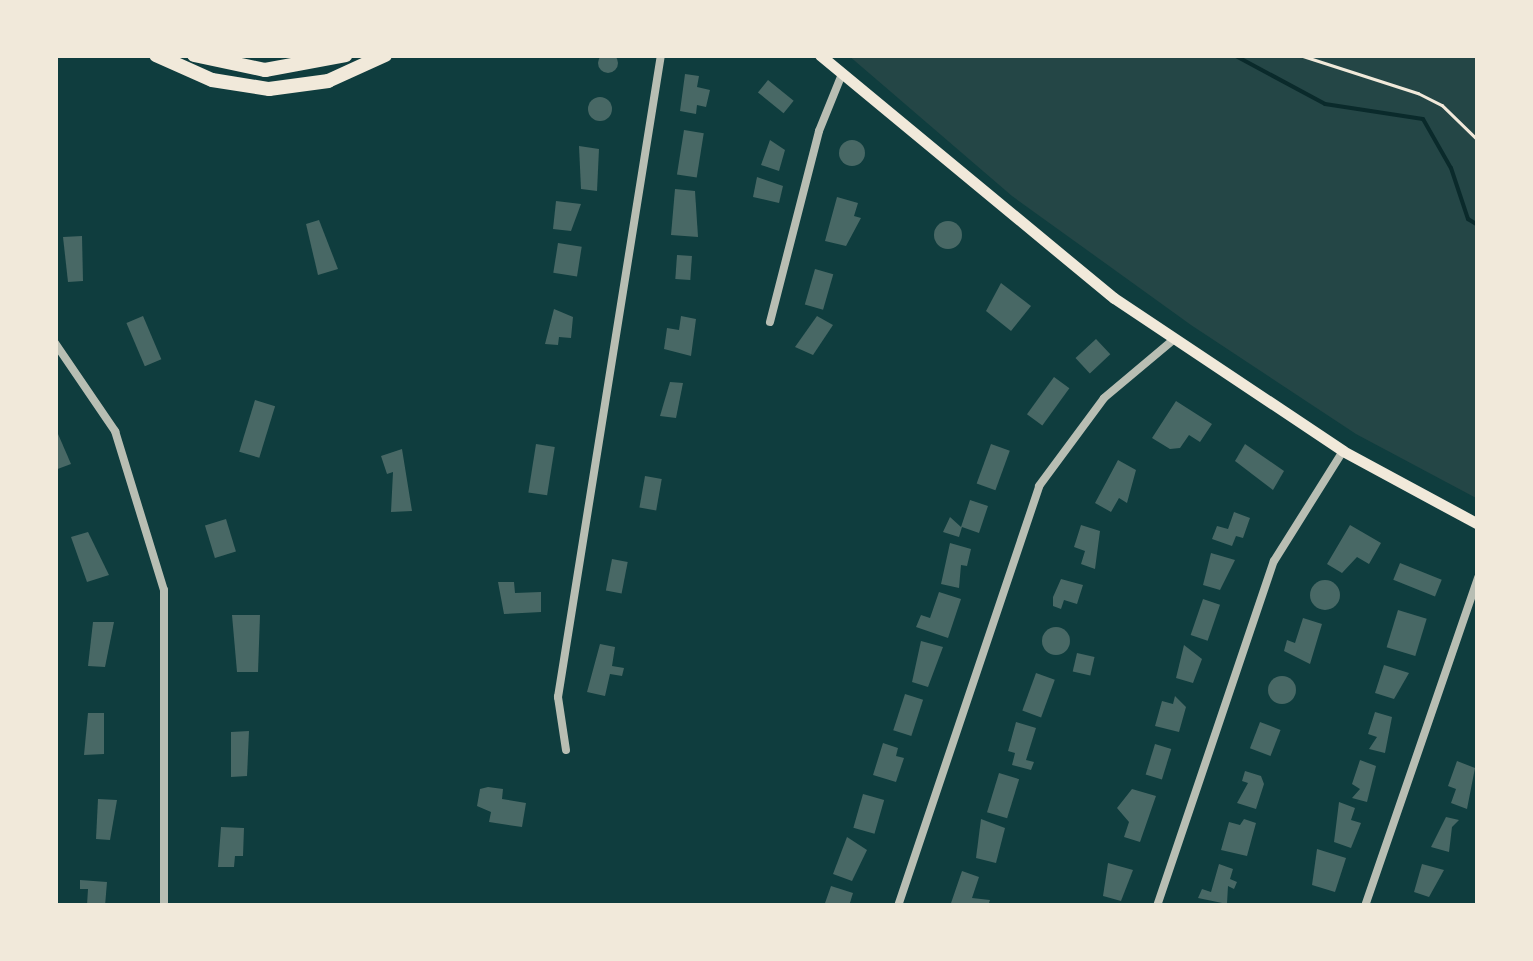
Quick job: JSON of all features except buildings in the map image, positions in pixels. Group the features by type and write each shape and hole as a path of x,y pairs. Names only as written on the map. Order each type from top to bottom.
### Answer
{"highway":[{"path":"156,55 212,80 269,88 328,81 385,55"},
{"path":"194,55 272,70 346,55"}],"main road":[{"path":"820,55 1056,254 1173,340 1343,451 1478,524"}],"street":[{"path":"566,750 558,697 661,55"},
{"path":"770,322 819,131 842,74"},
{"path":"898,906 1039,486 1104,398 1173,340"},
{"path":"55,343 115,431 164,590 164,906"},
{"path":"1156,906 1274,561 1343,451"},
{"path":"1365,906 1478,577"}],"path":[{"path":"1300,55 1418,93 1442,105 1478,140"}],"shaded area":[{"path":"848,55 1478,55 1478,499 1356,434 1191,325 1012,196"}],"waterway":[{"path":"1234,55 1325,104 1423,119 1451,168 1468,219 1478,225"}]}
